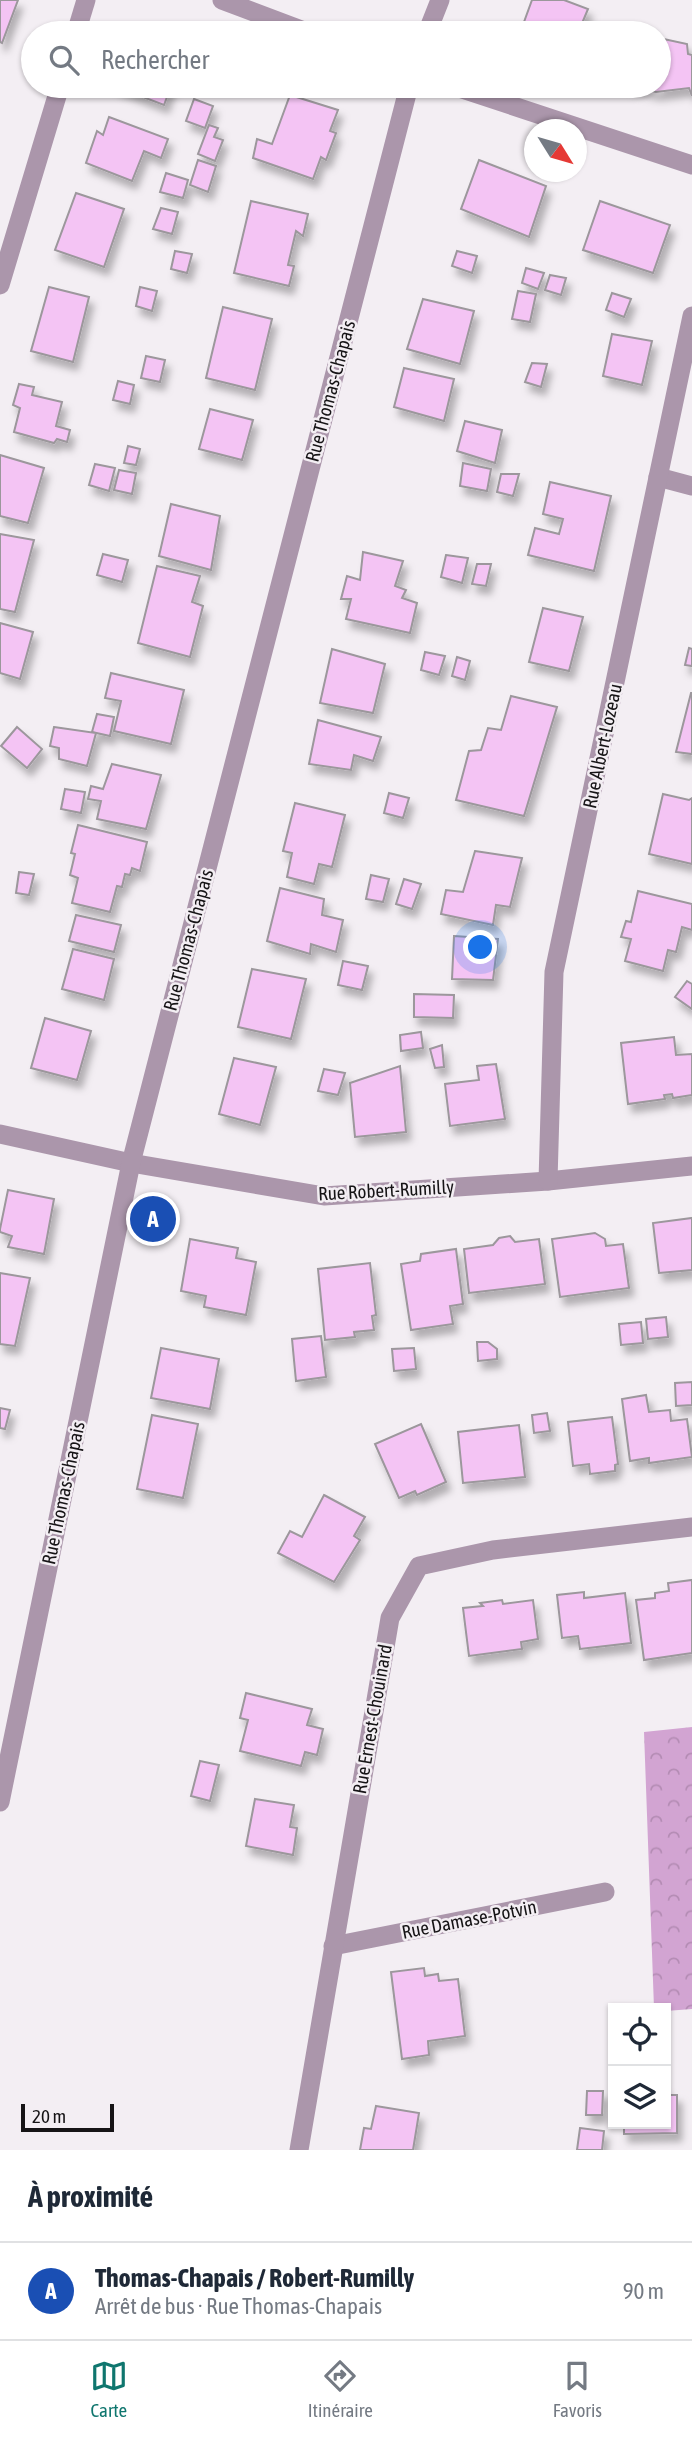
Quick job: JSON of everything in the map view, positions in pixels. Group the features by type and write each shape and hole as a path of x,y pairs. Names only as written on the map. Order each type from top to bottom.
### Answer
{"street":[{"path":"80,21 86,0"},
{"path":"222,0 277,21"},
{"path":"432,21 440,0"},
{"path":"0,285 56,98"},
{"name":"Rue Thomas-Chapais","path":"0,1802 131,1163 407,98"},
{"path":"490,98 692,164"},
{"name":"Rue Albert-Lozeau","path":"548,1181 554,972 692,316"},
{"path":"658,477 692,486"},
{"name":"Rue Robert-Rumilly","path":"0,1134 131,1163 324,1196 548,1181 692,1166"},
{"name":"Rue Ernest-Chouinard","path":"299,2150 390,1618 419,1566 493,1550 692,1527"},
{"name":"Rue Damase-Potvin","path":"333,1946 605,1892"}],"green space":[{"path":"692,1727 692,2009 671,2011 671,2003 654,2003 644,1732"}],"building":[{"path":"0,0 18,0 2,43 0,42"},
{"path":"532,0 564,0 588,9 583,21 524,21"},
{"path":"671,41 687,44 688,54 692,55 692,96 689,88 671,90"},
{"path":"146,98 167,98 164,105"},
{"path":"289,98 300,98 338,110 330,131 336,133 326,160 321,157 313,179 253,158 257,139 272,144"},
{"path":"194,99 213,106 205,128 186,121"},
{"path":"109,117 168,139 161,158 144,151 132,181 86,163 97,131 103,135"},
{"path":"209,125 218,128 214,137 223,140 215,161 198,154"},
{"path":"198,160 216,166 208,192 190,185"},
{"path":"479,160 524,177 524,182 546,186 529,237 461,209"},
{"path":"166,173 188,180 183,198 160,192"},
{"path":"76,193 124,209 104,267 55,250"},
{"path":"251,201 308,214 303,236 296,231 288,265 294,266 289,286 234,273"},
{"path":"600,201 670,225 653,273 583,250"},
{"path":"161,208 178,212 172,234 153,229"},
{"path":"175,251 192,254 187,273 171,269"},
{"path":"457,251 477,256 472,273 452,266"},
{"path":"526,268 544,273 538,289 522,283"},
{"path":"550,275 566,278 561,295 545,290"},
{"path":"49,287 89,297 73,362 31,351"},
{"path":"140,287 157,291 152,311 136,306"},
{"path":"518,291 536,294 530,322 512,319"},
{"path":"612,293 631,299 624,317 606,310"},
{"path":"423,299 474,311 460,364 407,349"},
{"path":"223,307 272,319 255,390 206,378"},
{"path":"612,334 652,341 642,385 603,376"},
{"path":"146,356 165,360 160,382 141,378"},
{"path":"532,363 547,364 541,387 525,382"},
{"path":"404,368 454,379 444,421 394,407"},
{"path":"118,381 134,385 130,404 113,400"},
{"path":"19,384 34,387 32,395 62,402 56,426 70,430 67,442 57,439 54,443 14,432 20,408 13,405"},
{"path":"210,409 253,420 242,460 199,449"},
{"path":"465,421 502,430 495,463 457,451"},
{"path":"128,446 140,449 136,465 124,463"},
{"path":"0,455 44,468 28,523 0,516"},
{"path":"463,463 491,469 487,491 460,486"},
{"path":"95,464 115,468 109,491 89,485"},
{"path":"119,470 136,473 132,494 114,490"},
{"path":"501,474 519,474 513,496 497,492"},
{"path":"550,482 611,496 594,571 528,555 535,528 559,534 563,519 543,514"},
{"path":"171,504 220,516 211,570 159,556"},
{"path":"0,534 34,540 15,612 0,609"},
{"path":"363,552 403,561 395,586 406,590 402,598 417,603 410,633 346,619 351,599 341,599 347,576 360,580"},
{"path":"103,554 128,560 122,582 97,575"},
{"path":"446,555 468,558 462,583 441,577"},
{"path":"477,564 491,564 486,586 472,584"},
{"path":"157,566 200,576 192,602 203,606 190,657 138,643"},
{"path":"543,608 583,617 569,671 529,662"},
{"path":"0,623 33,632 20,679 0,673"},
{"path":"689,648 692,649 692,666 685,665"},
{"path":"332,649 385,664 373,713 320,703"},
{"path":"425,652 445,656 439,675 421,670"},
{"path":"457,657 470,661 465,680 452,676"},
{"path":"111,673 184,690 171,744 114,731 121,701 105,698"},
{"path":"692,693 692,754 676,752"},
{"path":"511,696 557,707 524,816 456,800 469,751 481,750 488,728 501,730"},
{"path":"97,714 114,717 110,736 92,732"},
{"path":"318,720 381,737 373,761 354,755 351,770 309,764"},
{"path":"17,727 42,749 27,768 1,746"},
{"path":"54,727 96,733 87,766 59,759 59,748 50,746"},
{"path":"112,764 161,775 146,829 97,819 101,801 88,799 91,786 103,789"},
{"path":"65,789 85,792 81,813 61,809"},
{"path":"389,793 409,798 403,818 384,813"},
{"path":"663,794 689,800 692,798 692,864 649,854"},
{"path":"295,803 345,815 332,867 319,864 314,884 287,877 292,853 283,851"},
{"path":"78,825 147,842 140,871 132,868 130,875 125,874 122,887 117,886 110,912 72,903 78,878 70,875 75,854 71,853"},
{"path":"475,851 522,858 510,907 496,905 493,925 441,914 446,890 463,892"},
{"path":"19,872 34,874 29,895 16,893"},
{"path":"371,875 389,879 383,902 366,899"},
{"path":"404,879 421,884 412,909 396,904"},
{"path":"280,888 324,899 322,915 343,920 336,952 311,944 310,954 267,941"},
{"path":"638,891 692,904 692,930 682,927 676,952 668,950 663,971 625,961 631,939 621,937 626,921 631,922"},
{"path":"76,915 121,925 114,952 69,941"},
{"path":"454,936 498,939 493,980 452,979"},
{"path":"73,949 114,959 104,1000 62,989"},
{"path":"343,961 368,966 362,990 338,985"},
{"path":"252,969 306,979 291,1039 238,1027"},
{"path":"687,981 692,984 692,1009 675,997"},
{"path":"414,994 454,995 453,1018 414,1017"},
{"path":"45,1018 91,1031 77,1080 31,1068"},
{"path":"421,1032 423,1048 401,1051 400,1035"},
{"path":"674,1037 676,1055 692,1054 692,1095 673,1098 672,1094 664,1095 665,1099 628,1104 621,1043"},
{"path":"442,1045 444,1067 435,1068 430,1049"},
{"path":"234,1058 276,1067 260,1125 219,1114"},
{"path":"496,1064 505,1119 450,1126 445,1084 479,1080 477,1066"},
{"path":"400,1066 406,1132 355,1137 350,1083"},
{"path":"324,1069 345,1073 338,1095 318,1091"},
{"path":"8,1190 54,1199 44,1254 8,1247 12,1236 0,1232 0,1229"},
{"path":"692,1218 692,1270 659,1273 653,1223"},
{"path":"595,1233 605,1239 606,1246 623,1244 629,1288 560,1297 552,1239"},
{"path":"510,1236 515,1242 539,1239 545,1284 469,1293 464,1249 493,1245 499,1238"},
{"path":"190,1239 238,1248 236,1258 256,1262 246,1315 204,1307 206,1296 181,1291"},
{"path":"456,1249 463,1304 450,1306 453,1324 411,1330 401,1264 420,1261 421,1254"},
{"path":"370,1263 376,1315 372,1316 374,1330 354,1332 355,1337 325,1340 318,1269"},
{"path":"0,1273 30,1278 15,1346 0,1344"},
{"path":"666,1317 668,1337 648,1339 646,1319"},
{"path":"641,1322 643,1343 621,1345 619,1324"},
{"path":"321,1336 326,1377 296,1381 292,1339"},
{"path":"477,1342 488,1342 497,1349 497,1359 478,1361"},
{"path":"161,1348 219,1359 210,1409 151,1398"},
{"path":"414,1348 416,1369 394,1371 392,1349"},
{"path":"692,1382 692,1405 676,1406 675,1383"},
{"path":"646,1395 649,1412 670,1410 671,1421 687,1419 692,1457 649,1463 649,1458 630,1461 622,1399"},
{"path":"0,1408 10,1410 5,1429 0,1428"},
{"path":"547,1413 550,1431 534,1433 532,1415"},
{"path":"152,1415 198,1424 183,1498 137,1489"},
{"path":"612,1417 618,1464 615,1465 615,1471 590,1474 589,1464 573,1466 568,1422"},
{"path":"421,1424 446,1482 417,1495 415,1491 399,1498 375,1444"},
{"path":"519,1425 525,1477 463,1483 458,1432"},
{"path":"324,1495 365,1517 354,1536 360,1540 334,1582 278,1553 290,1531 302,1537"},
{"path":"692,1580 692,1653 644,1660 636,1600 655,1598 655,1593 669,1591 668,1583"},
{"path":"584,1592 584,1598 625,1593 631,1643 580,1649 578,1636 562,1638 557,1595"},
{"path":"502,1600 503,1604 533,1600 538,1639 521,1642 522,1649 469,1656 463,1608"},
{"path":"246,1693 312,1709 307,1725 323,1729 317,1755 305,1752 301,1766 240,1751 248,1720 240,1718"},
{"path":"200,1761 219,1765 210,1801 191,1796"},
{"path":"255,1799 294,1805 290,1827 297,1828 293,1855 246,1846"},
{"path":"424,1968 425,1976 438,1974 439,1981 458,1979 465,2036 428,2041 429,2055 402,2059 391,1972"},
{"path":"587,2091 603,2091 602,2115 586,2115"},
{"path":"671,2095 677,2095 677,2133 624,2134 624,2129 671,2129"},
{"path":"376,2106 419,2113 413,2150 360,2150 364,2128 371,2129"},
{"path":"580,2128 604,2131 602,2150 577,2150"}],"place":[{"name":"Thomas-Chapais / Robert-Rumilly","path":"153,1219"}]}
